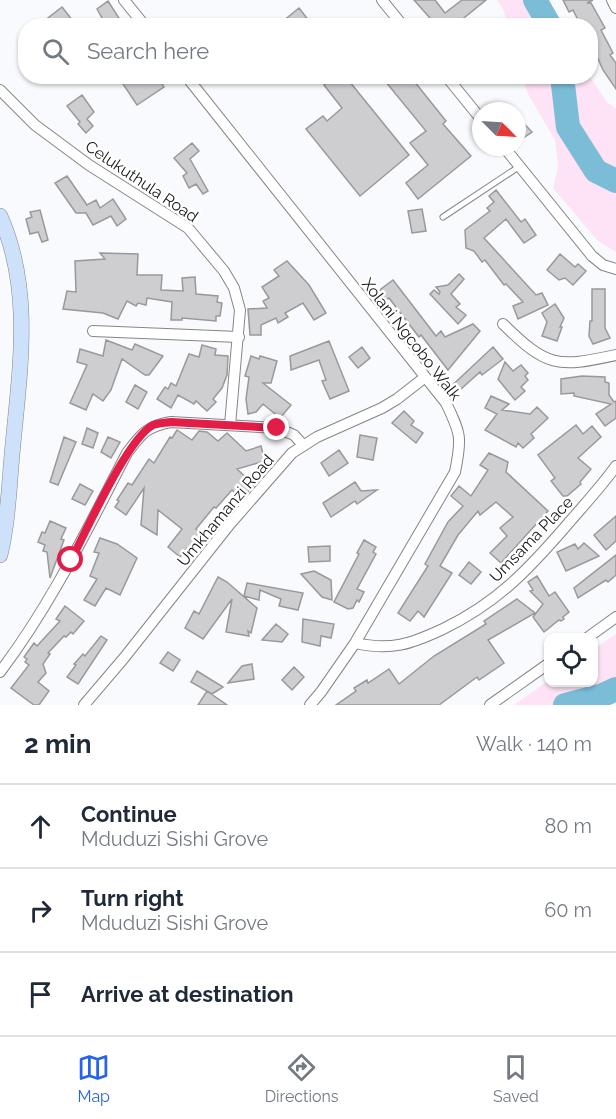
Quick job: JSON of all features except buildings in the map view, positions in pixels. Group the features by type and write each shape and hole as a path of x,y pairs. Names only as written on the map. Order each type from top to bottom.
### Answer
{"street":[{"path":"124,0 139,18"},
{"path":"382,0 397,18"},
{"path":"612,0 616,8"},
{"name":"Xolani Ngcobo Walk","path":"192,84 446,403 459,428 460,448 455,472 355,643 310,705"},
{"path":"453,84 472,108"},
{"name":"Celukuthula Road","path":"0,90 35,125 89,165 188,228 234,288 240,310 230,425"},
{"path":"512,156 592,256 603,265 616,269"},
{"path":"0,216 17,264 22,306 15,420 5,529 0,555"},
{"path":"502,324 524,345 546,359 578,363 616,355"},
{"path":"93,331 239,337"},
{"name":"Umkhamanzi Road","path":"84,705 237,516 292,453 303,445 382,408 424,378"},
{"path":"0,672 20,646 49,598 127,453 140,435 154,425 171,422 230,425 277,428 294,435 303,445"},
{"name":"Umsama Place","path":"355,643 380,647 399,646 417,641 460,621 489,603 535,561 594,496 616,466"},
{"path":"594,633 616,617"},
{"path":"490,705 544,667"}],"lane":[{"path":"443,217 520,166"}],"shaded area":[{"path":"497,0 549,0 558,18 506,18"},
{"path":"525,84 595,84 607,102 616,109 616,252 598,241 553,188 558,167 555,140 528,94"},
{"path":"616,634 616,677 577,705 514,705 544,684 544,687 598,687 598,646"}],"waterway":[{"path":"535,0 545,18"},
{"path":"563,84 568,127 596,171 616,181"},
{"path":"565,705 603,695 616,689"}],"route":[{"path":"71,560 127,453 140,435 154,425 171,422 277,428"}]}
